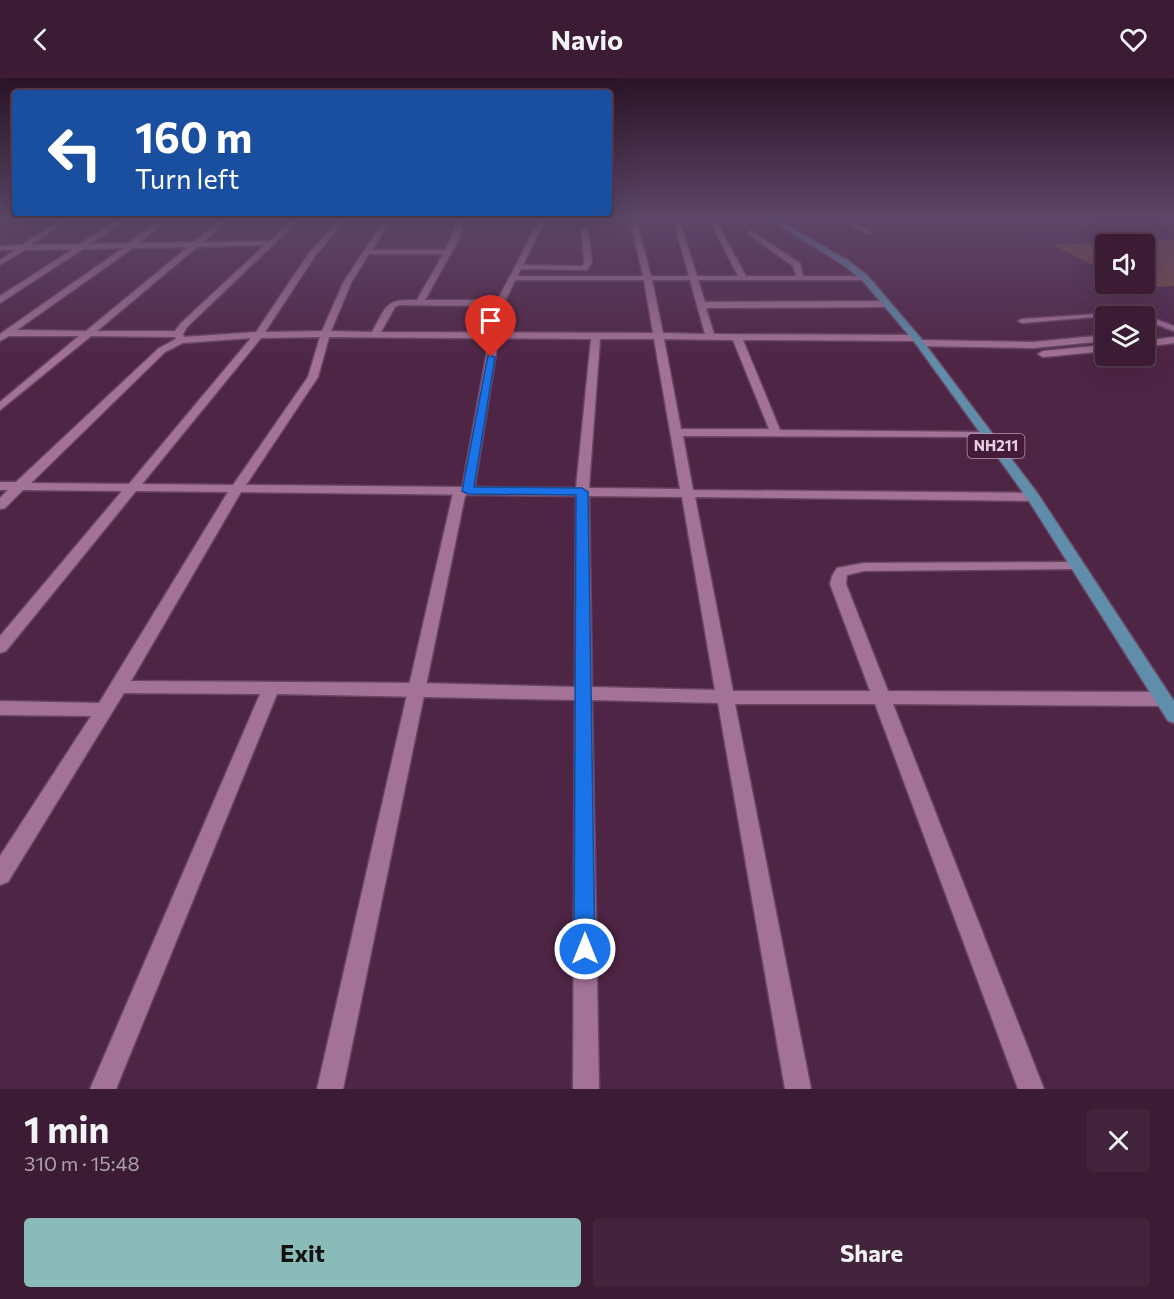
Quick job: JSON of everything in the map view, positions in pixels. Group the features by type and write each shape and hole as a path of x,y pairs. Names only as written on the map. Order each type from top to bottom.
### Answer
{"main road":[{"name":"NH211","path":"850,266 865,278 921,344 1033,496 1174,716"}],"street":[{"path":"0,300 51,266"},
{"path":"2,335 101,266"},
{"path":"0,407 169,266"},
{"path":"0,505 162,350 179,337 248,266"},
{"path":"0,647 259,335 305,266"},
{"path":"0,875 119,687 237,488 313,377 325,334 347,283 357,266"},
{"path":"420,301 439,266"},
{"path":"468,491 500,303 519,266"},
{"path":"515,273 585,266"},
{"path":"645,266 798,1089"},
{"path":"690,266 710,335"},
{"path":"737,266 744,279"},
{"path":"797,266 800,278"},
{"path":"515,273 648,280 865,278"},
{"path":"375,334 392,305 406,301 500,303"},
{"path":"702,305 886,304"},
{"path":"1155,332 1174,330"},
{"path":"2,335 88,334 179,337 325,334 736,335 921,344 1035,354 1095,349"},
{"path":"586,1089 582,492 596,335"},
{"path":"736,335 776,433"},
{"path":"921,344 1033,345 1095,339"},
{"path":"1155,343 1174,340"},
{"path":"675,432 987,435"},
{"path":"0,486 1033,496"},
{"path":"330,1089 459,493 468,491"},
{"path":"1031,1089 838,584 838,576 842,571 864,567 1077,565"},
{"path":"119,687 418,689 724,697 1162,699"},
{"path":"103,1089 272,688"},
{"path":"0,708 104,710"}],"lane":[{"path":"1022,321 1095,316"},
{"path":"1155,322 1174,330"}],"shaded area":[{"path":"1155,266 1174,266 1174,286 1155,287"}],"route":[{"path":"491,357 468,491 582,492 585,949"}]}
